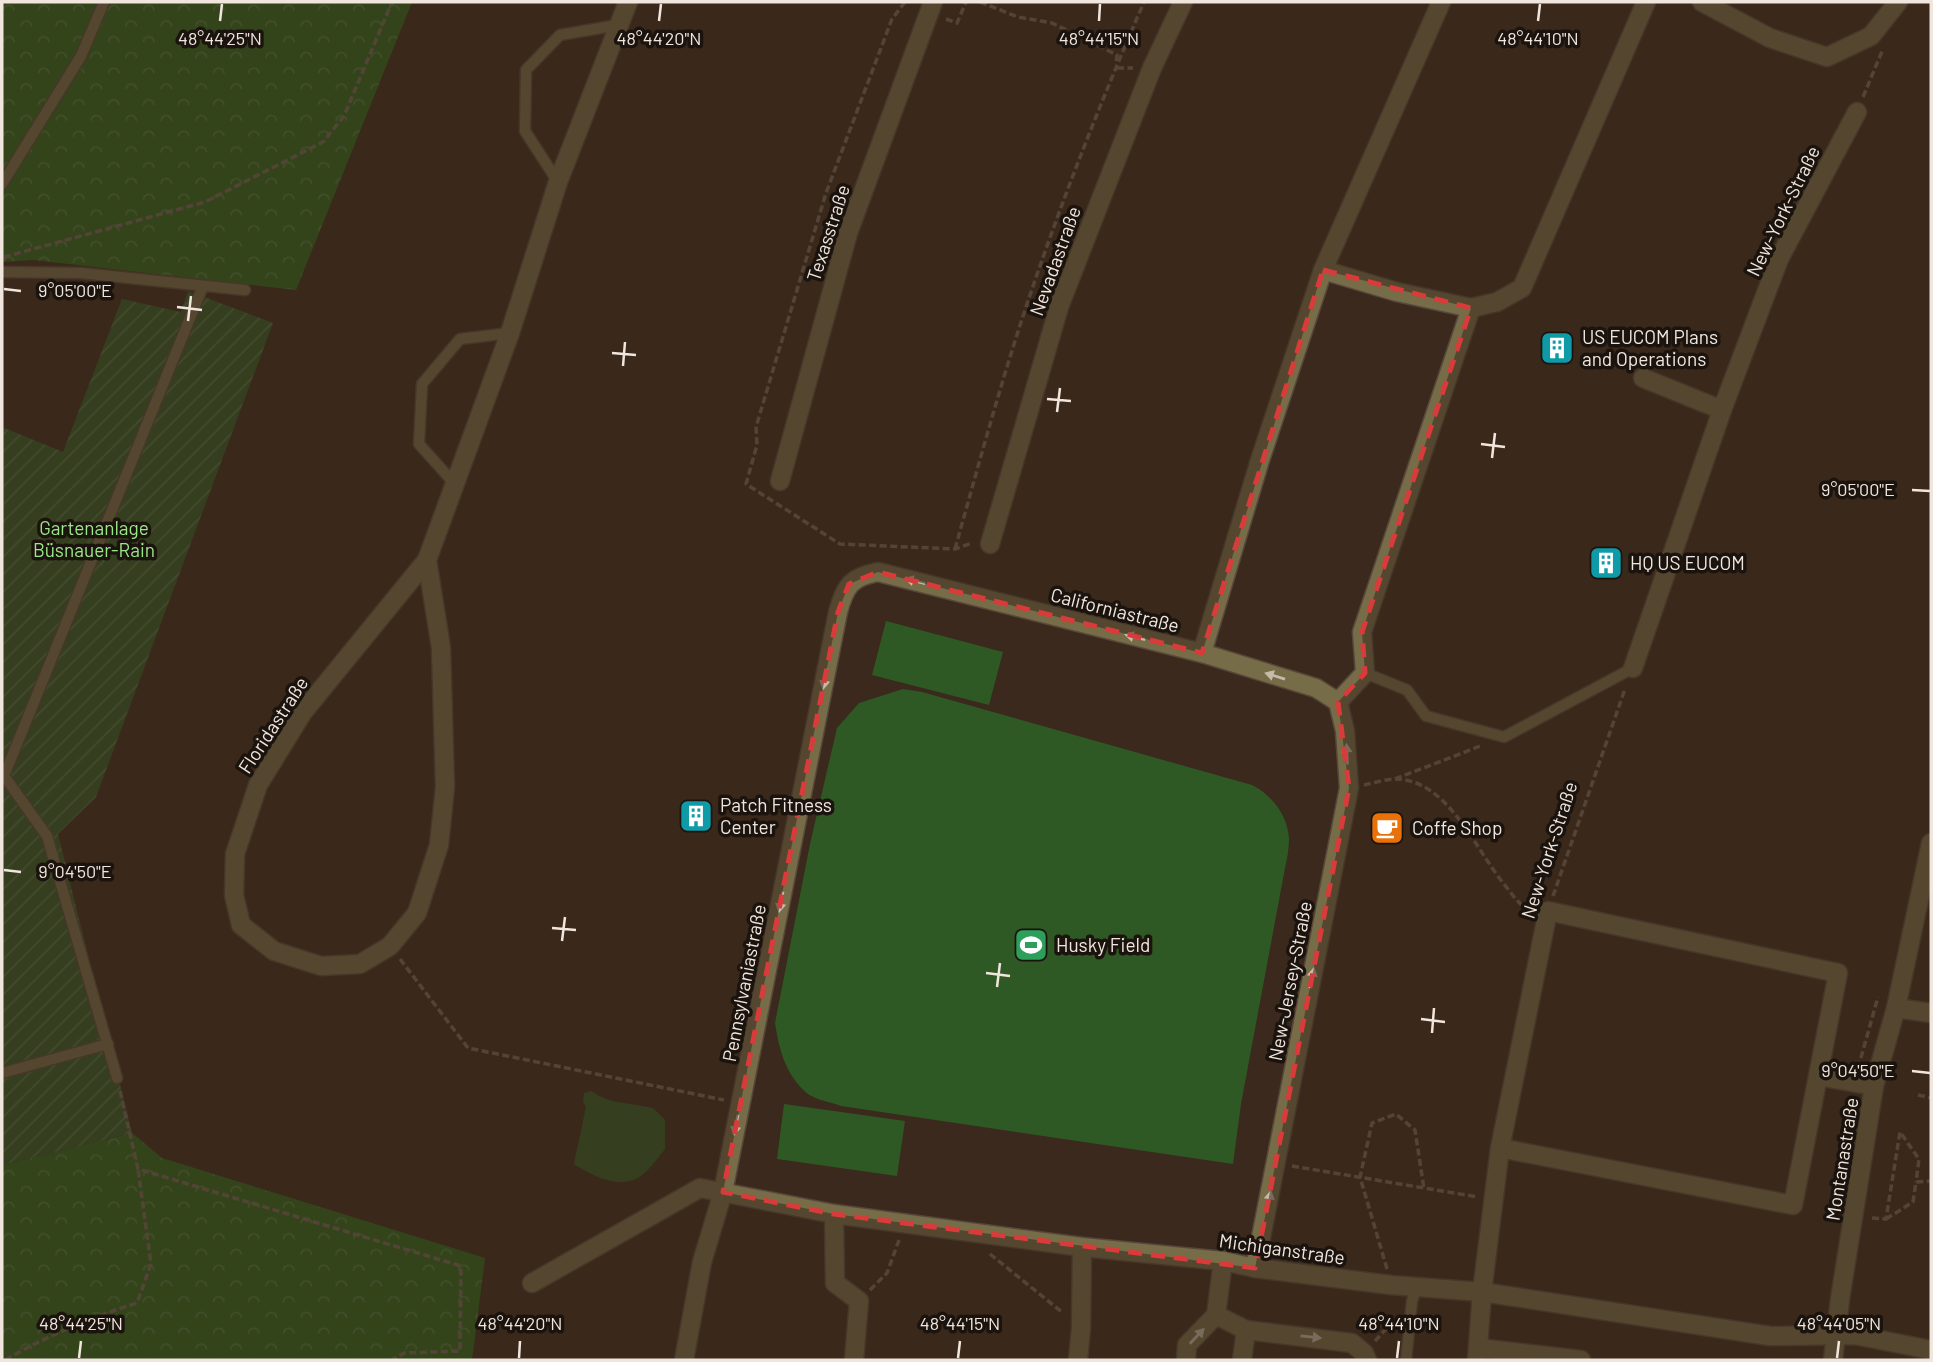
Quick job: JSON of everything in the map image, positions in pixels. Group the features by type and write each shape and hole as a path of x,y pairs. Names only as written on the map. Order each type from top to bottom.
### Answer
{"street":[{"name":"Floridastraße","path":"427,560 441,648 445,787 439,845 417,912 390,946 360,964 321,966 274,951 241,925 233,895 235,854 258,785 303,712 427,560 510,333 558,182 628,2"},
{"name":"Texasstraße","path":"780,481 848,233 933,2"},
{"name":"Nevadastraße","path":"990,540 1059,307 1152,68 1183,2"},
{"path":"1202,653 1260,460 1323,270 1441,2"},
{"path":"1323,270 1397,292 1471,308 1497,302 1522,288 1646,2"},
{"path":"1702,2 1770,38 1827,57 1871,36 1898,2"},
{"name":"New-York-Straße","path":"1633,668 1722,410 1779,259 1857,111"},
{"path":"1338,702 1365,673 1362,632 1471,308"},
{"path":"1643,378 1722,410"},
{"name":"Californiastraße","path":"878,572 1202,653 1316,688 1338,702"},
{"name":"Pennsylvaniastraße","path":"684,1360 702,1262 723,1192 838,612 849,584 860,575 878,572"},
{"name":"New-Jersey-Straße","path":"1255,1268 1349,788 1345,730 1338,702"},
{"name":"Montanastraße","path":"1833,1360 1874,1086 1896,1008 1930,851"},
{"path":"1500,1148 1793,1206 1838,973 1547,916"},
{"name":"New-York-Straße","path":"1478,1354 1482,1292 1500,1148 1547,916"},
{"path":"1896,1008 1931,1013"},
{"path":"1818,1076 1874,1086"},
{"name":"Michiganstraße","path":"533,1283 700,1188 834,1214 1082,1247 1223,1261 1255,1268 1391,1286 1415,1294 1482,1292 1770,1336 1855,1335 1931,1350"},
{"path":"834,1214 835,1283 859,1301 854,1360"},
{"path":"1078,1360 1082,1247"},
{"path":"1186,1360 1187,1345 1216,1315 1223,1261"},
{"path":"1216,1315 1246,1330 1352,1343 1366,1357"},
{"path":"1242,1360 1246,1330"},
{"path":"1478,1354 1581,1360"}],"lane":[{"path":"2,184 80,56 104,2"},
{"path":"558,182 525,131 526,70 559,35 618,25"},
{"path":"2,272 81,273 245,290"},
{"path":"117,1078 47,836 3,774 203,286"},
{"path":"454,483 419,444 422,384 460,339 510,333"},
{"path":"1365,673 1407,690 1426,716 1504,737 1633,668"},
{"path":"2,1073 108,1044"},
{"path":"1406,1360 1415,1294"}],"path":[{"path":"2,257 205,202 323,142 345,116 392,2"},
{"path":"905,2 892,19 826,193 756,427 757,445 746,484 841,544 955,549 990,540"},
{"path":"980,2 1018,17 1052,23 1117,55 1115,68"},
{"path":"955,549 1027,304 1115,68 1144,2"},
{"path":"1857,111 1888,38"},
{"path":"1115,68 1152,68"},
{"name":"New-York-Straße","path":"1547,916 1633,668"},
{"path":"1349,788 1395,779 1504,737"},
{"path":"1395,779 1423,785 1446,804 1521,906 1547,916"},
{"path":"390,946 468,1048 741,1103"},
{"path":"5,1360 50,1335 98,1315 137,1303 151,1264 138,1169 117,1078"},
{"path":"1918,1095 1931,1098"},
{"path":"1391,1286 1360,1177 1372,1123 1396,1114 1415,1130 1424,1189"},
{"path":"1276,1163 1493,1199"},
{"path":"138,1169 461,1266 460,1351 404,1353 392,1360"},
{"path":"1886,1219 1913,1202 1916,1182 1931,1181"},
{"path":"859,1301 887,1273 905,1223"},
{"path":"961,1231 1081,1328"},
{"path":"1366,1357 1415,1294"}],"highlighted area":[{"path":"1323,270 1471,308 1362,632 1365,673 1338,702 1349,788 1255,1268 834,1214 723,1192 838,612 849,584 878,572 1202,653"}],"green space":[{"path":"2,2 412,2 296,290 34,260 2,262"},
{"name":"Gartenanlage Büsnauer-Rain","path":"188,291 273,323 96,797 58,834 132,1133 2,1165 2,427 63,452 122,299 181,312"},
{"path":"886,621 1003,652 989,705 872,675"},
{"name":"Husky Field","path":"903,689 922,692 1252,785 1266,794 1278,807 1288,830 1288,850 1241,1104 1233,1164 841,1106 811,1096 794,1079 781,1053 775,1023 810,844 837,728 859,703"},
{"path":"591,1091 612,1101 653,1108 665,1120 665,1149 645,1172 634,1180 607,1180 574,1164 586,1107 583,1102 584,1093"},
{"path":"784,1104 905,1121 897,1176 777,1159"},
{"path":"132,1133 162,1158 485,1258 472,1360 2,1360 2,1165"}],"place":[{"name":"US EUCOM Plans and Operations","path":"1557,348"},
{"name":"HQ US EUCOM","path":"1606,563"},
{"name":"Patch Fitness Center","path":"696,816"},
{"name":"Coffe Shop","path":"1387,828"},
{"name":"Husky Field","path":"1031,945"}]}
